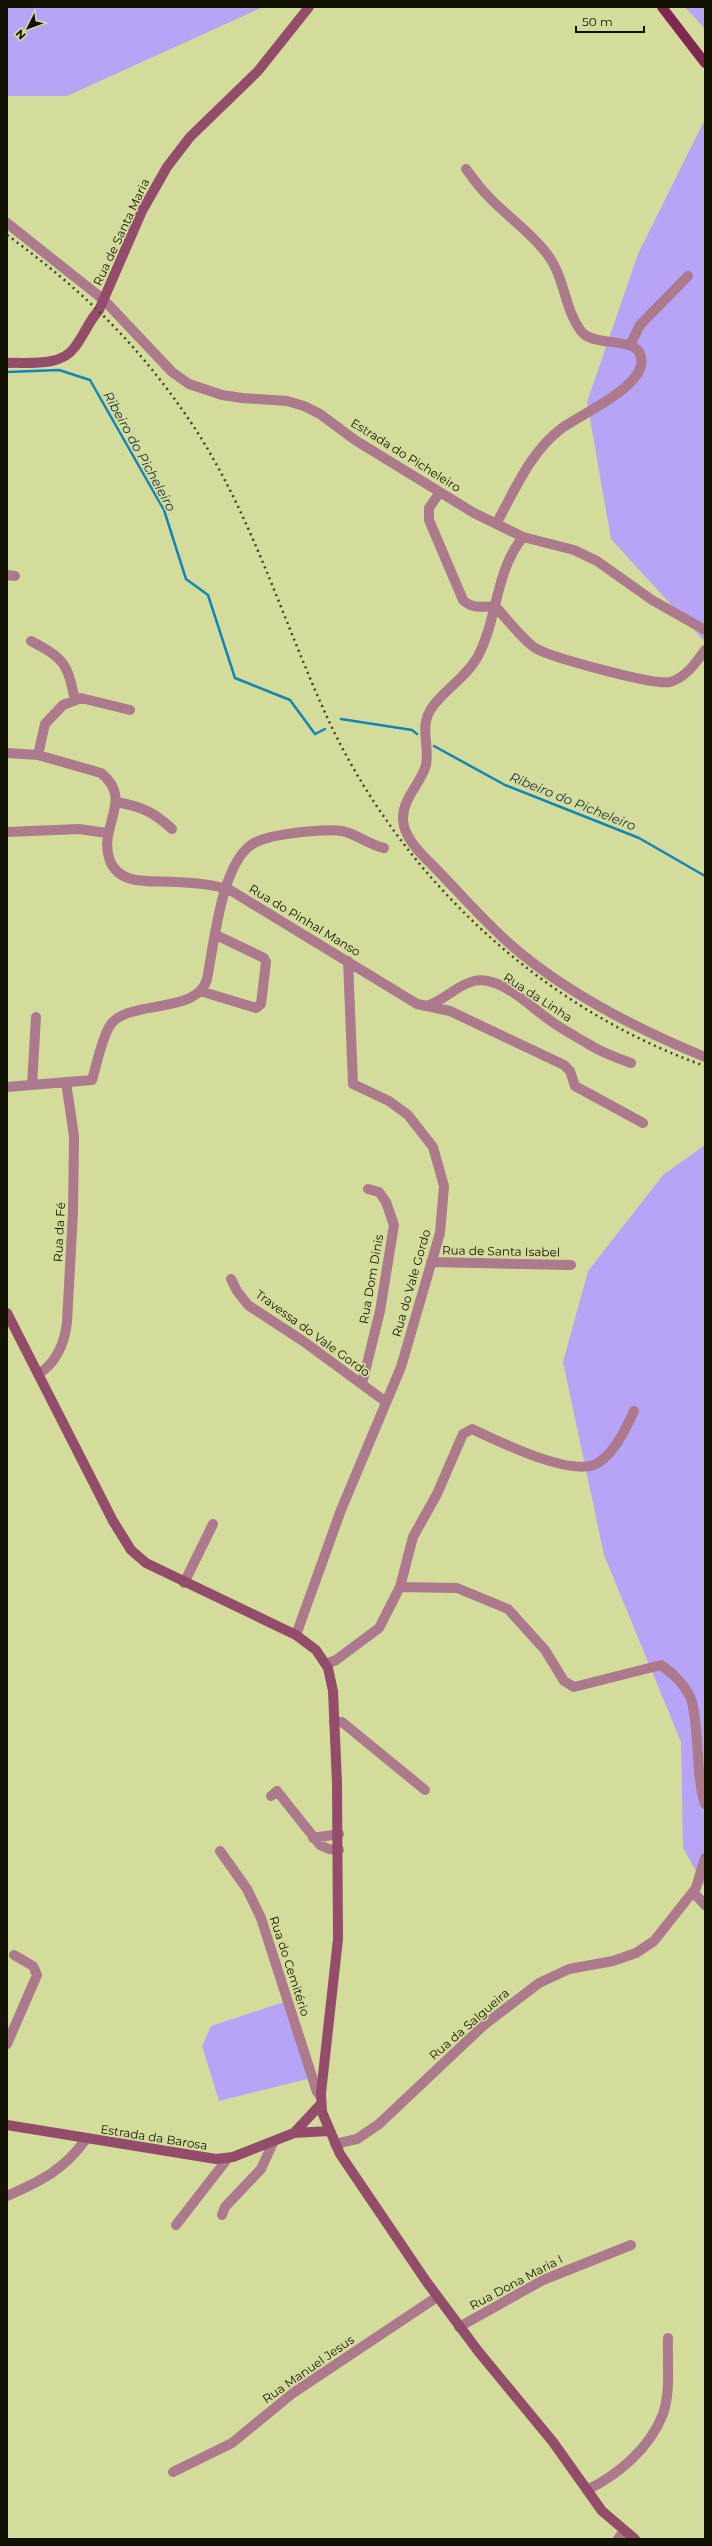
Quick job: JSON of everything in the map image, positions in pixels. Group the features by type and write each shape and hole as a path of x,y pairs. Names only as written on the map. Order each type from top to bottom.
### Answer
{"main road":[{"name":"Rua de Santa Maria","path":"7,363 43,361 66,356 73,350 104,300 142,211 167,167 190,137 258,71 309,7"},
{"path":"662,7 705,63"},
{"path":"7,1313 125,1543 146,1563 184,1583 296,1635 316,1650 326,1664 332,1683 339,1834 338,1939 321,2101 329,2131 335,2144 458,2327 554,2442 602,2511 621,2535 634,2539"},
{"name":"Estrada da Barosa","path":"294,2133 321,2101"},
{"name":"Estrada da Barosa","path":"7,2125 200,2158 228,2158 273,2143 294,2133 329,2131"}],"street":[{"path":"466,169 487,195 535,240 548,255 559,274 577,327 584,335 591,340 622,342 630,345 636,348 641,359 636,376 616,395 562,429 538,452 530,462 496,524"},
{"name":"Estrada do Picheleiro","path":"7,223 104,300 172,372 190,384 222,395 287,401 304,406 320,414 355,440 496,524 522,537 574,550 597,561 652,600 705,630"},
{"path":"630,345 640,326 688,276"},
{"path":"440,492 429,508 429,520 463,600 468,605 477,607 495,606 535,648 585,667 605,669 658,683 670,682 679,678 695,665 705,650"},
{"path":"522,537 514,548 505,567 485,642 477,659 432,708 425,722 426,766 406,802 403,811 405,831 420,851 483,918 540,968 647,1033 705,1056"},
{"path":"31,641 60,659 66,666 75,700"},
{"path":"38,755 45,724 58,709 75,700 81,698 130,710"},
{"path":"7,753 38,755 101,773 114,786 116,802 148,809 158,815 172,829"},
{"name":"Rua do Pinhal Manso","path":"116,802 107,833 110,862 126,877 147,882 211,884 224,888 348,961 417,1004 429,1005 474,1022 564,1065 570,1071 575,1086 643,1123"},
{"path":"7,832 79,830 107,833"},
{"path":"7,1088 92,1080 110,1026 123,1015 180,1001 200,992 206,984 224,888 242,854 249,846 259,840 282,834 311,830 345,832 372,846 384,848"},
{"path":"200,992 256,1008 261,1004 266,962 264,958 216,935"},
{"name":"Rua do Vale Gordo","path":"296,1635 341,1510 401,1367 440,1233 444,1186 433,1147 408,1115 389,1101 353,1084 348,961"},
{"name":"Rua da Linha","path":"429,1005 438,1002 456,988 475,981 488,981 503,987 550,1021 592,1046 631,1063"},
{"path":"32,1085 36,1018"},
{"name":"Rua da Fé","path":"38,1374 51,1363 66,1338 73,1212 74,1136 66,1082"},
{"name":"Rua Dom Dinis","path":"362,1384 380,1311 394,1225 386,1202 379,1192 368,1189"},
{"name":"Rua de Santa Isabel","path":"431,1262 571,1265"},
{"name":"Travessa do Vale Gordo","path":"231,1279 237,1291 248,1304 303,1341 386,1402"},
{"path":"326,1664 336,1660 379,1628 400,1587 413,1537 437,1494 463,1434 472,1429 532,1456 568,1465 594,1464 617,1446 634,1411"},
{"path":"184,1583 213,1524"},
{"path":"400,1587 458,1588 508,1609 545,1650 564,1681 574,1687 661,1665 674,1674 692,1701 700,1787 705,1804"},
{"path":"334,1722 342,1722 425,1790"},
{"path":"270,1796 277,1791 313,1838 329,1849 339,1850"},
{"path":"313,1838 339,1834"},
{"name":"Rua do Cemitério","path":"220,1851 247,1889 261,1918 321,2101"},
{"name":"Rua da Salgueira","path":"335,2144 357,2139 379,2124 484,2025 539,1983 569,1969 613,1961 636,1953 654,1940 693,1892 705,1858"},
{"path":"693,1892 705,1906"},
{"path":"7,2044 37,1975 33,1966 14,1955"},
{"path":"7,2196 52,2174 73,2158 86,2139"},
{"path":"222,2215 225,2207 262,2169 273,2143"},
{"path":"176,2225 228,2158"},
{"name":"Rua Dona Maria I","path":"458,2327 543,2280 631,2245"},
{"name":"Rua Manuel Jesus","path":"173,2472 232,2443 292,2393 437,2297"},
{"path":"587,2490 603,2482 640,2450 663,2413 666,2396 668,2338"}],"shaded area":[{"path":"7,7 263,7 67,96 7,96"},
{"path":"685,7 705,7 705,29"},
{"path":"705,119 705,642 611,539 587,402 638,254"},
{"path":"705,1145 705,1887 683,1848 681,1742 604,1555 563,1362 588,1271 663,1175"},
{"path":"284,2002 308,2079 219,2101 202,2046 211,2026"}],"waterway":[{"name":"Ribeiro do Picheleiro","path":"7,372 59,370 90,380 164,510 186,579 208,595 235,678 290,700 315,734 325,729"},
{"path":"341,719 412,730 417,734"},
{"name":"Ribeiro do Picheleiro","path":"434,746 505,785 639,838 705,876"}],"railway":[{"path":"7,235 61,277 110,322 153,371 194,427 215,461 233,496 266,569 311,681 327,717 357,775 394,830 435,882 482,929 532,972 587,1009 644,1041 705,1066"}]}
